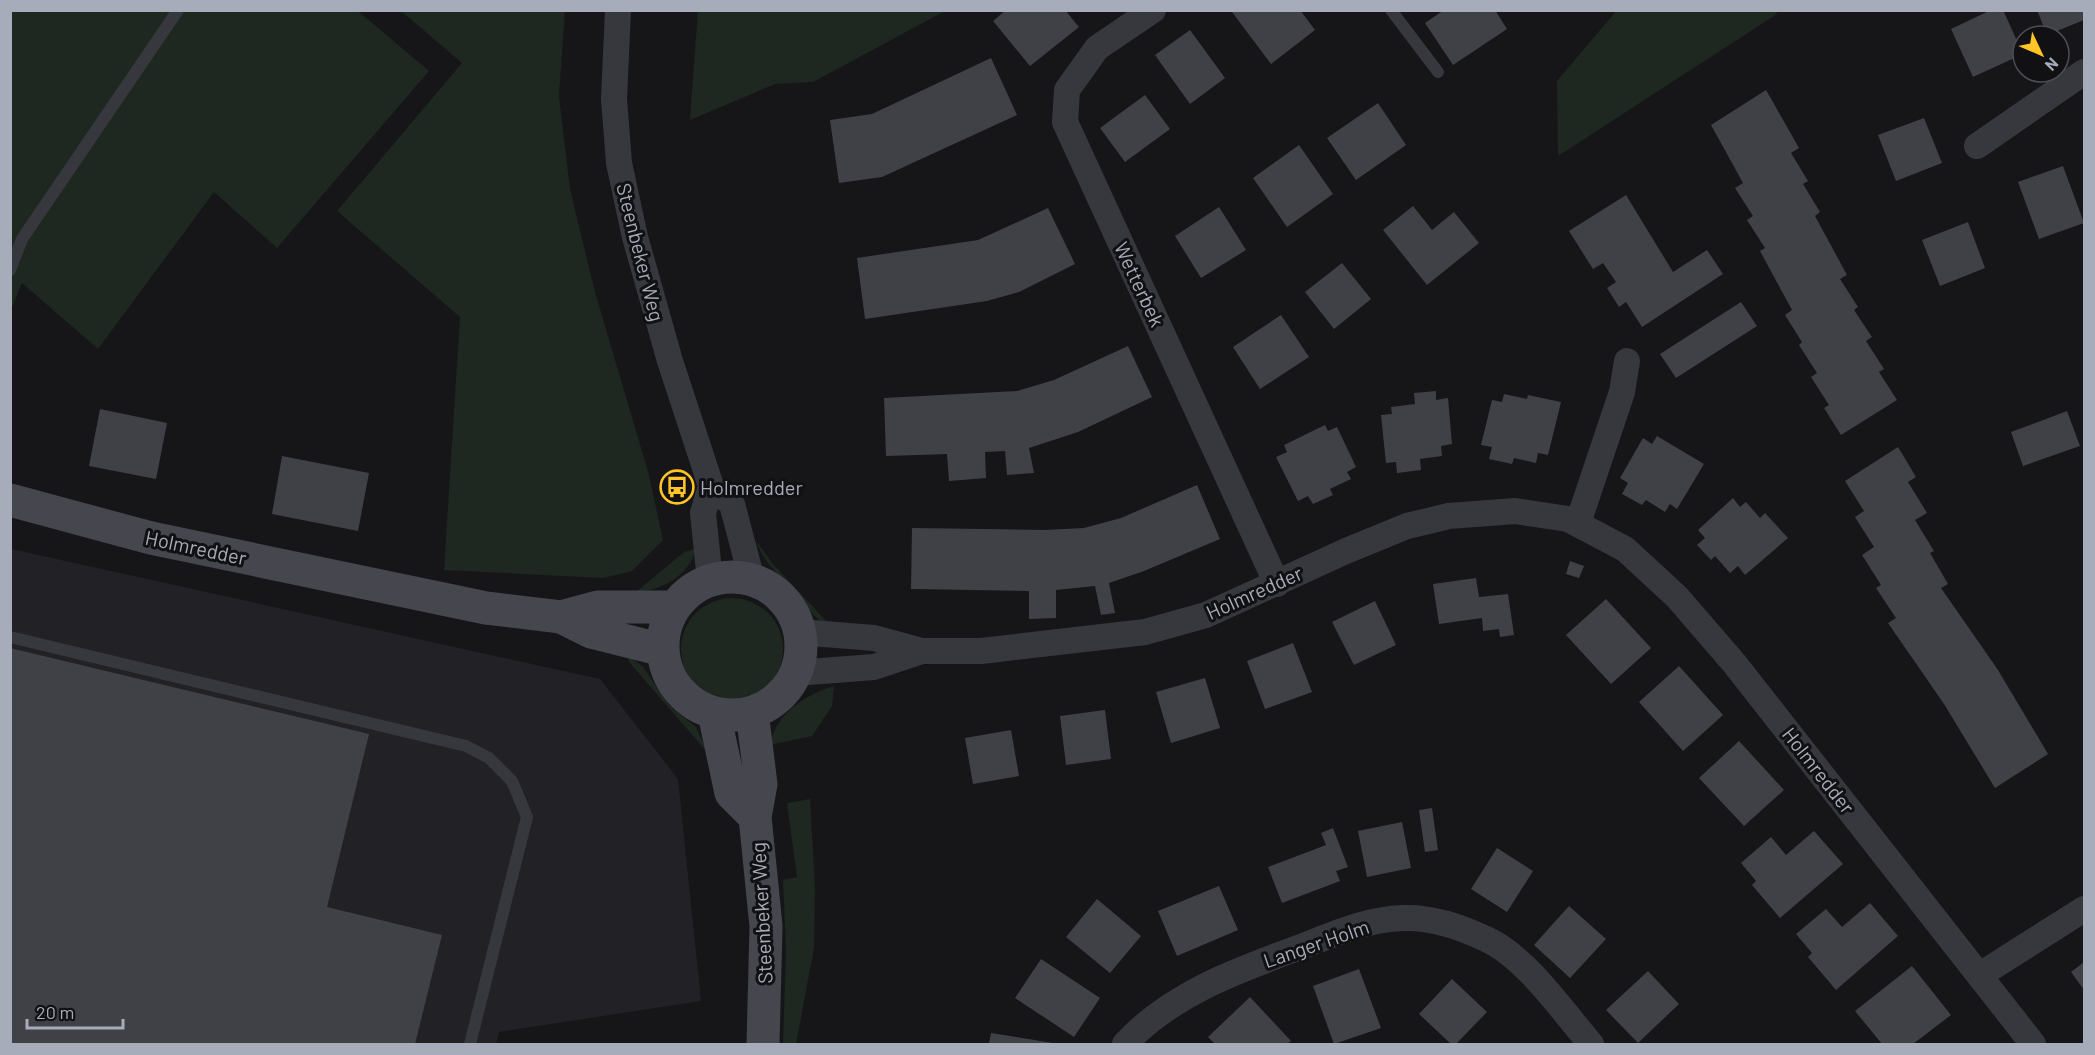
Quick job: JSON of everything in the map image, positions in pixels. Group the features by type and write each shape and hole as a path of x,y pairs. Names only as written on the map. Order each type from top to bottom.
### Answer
{"street":[{"name":"Steenbeker Weg","path":"618,10 614,99 619,163 635,237 657,316 711,486 732,504 752,580"},
{"name":"Wetterbek","path":"1153,10 1096,48 1066,90 1065,122 1277,584"},
{"path":"1977,146 2085,72"},
{"path":"1578,523 1622,392 1627,361"},
{"path":"710,581 703,513 711,486"},
{"name":"Holmredder","path":"10,500 151,538 436,600 561,617 591,632 663,650"},
{"name":"Holmredder","path":"799,633 874,638 922,651 981,651 1145,632 1206,615 1346,551 1407,526 1449,516 1515,511 1568,519 1624,549 1677,597 1734,663 2033,1044"},
{"path":"731,577 752,580 774,591 783,600 796,621 800,653 795,673 783,693 752,712 733,715 714,713 688,700 670,678 663,650 665,627 675,607 685,596 710,581 731,577"},
{"name":"Holmredder","path":"561,617 598,607 675,607"},
{"name":"Holmredder","path":"795,673 874,667 922,651"},
{"name":"Steenbeker Weg","path":"752,712 761,784 755,817 766,926 763,1044"},
{"name":"Steenbeker Weg","path":"714,713 731,793 755,817"},
{"path":"1980,975 2085,909"},
{"name":"Langer Holm","path":"1125,1044 1141,1027 1183,998 1228,975 1355,926 1403,918 1440,922 1495,944 1509,954 1532,977 1591,1044"}],"lane":[{"path":"10,270 22,239 178,10"},
{"path":"1390,10 1438,72"},
{"path":"10,637 466,746 489,758 512,781 526,817 470,1044"}],"shaded area":[{"path":"698,10 945,11 813,82 775,84 690,120"},
{"path":"1617,10 1776,10 1777,14 1558,156 1557,81"},
{"path":"11,11 358,11 429,71 277,248 214,192 98,349 22,283 11,310"},
{"path":"401,11 565,11 559,96 570,189 595,292 649,475 663,540 632,571 603,578 444,570 460,317 337,211 462,63"},
{"path":"756,541 773,564 827,622 822,622 815,616 773,569"},
{"path":"11,549 600,679 678,779 701,1001 499,1032 496,1044 11,1044"},
{"path":"695,549 688,567 673,580 655,589 636,592 684,552"},
{"path":"732,598 752,602 768,613 779,629 783,649 779,669 768,685 752,696 732,700 712,696 696,685 685,669 681,649 685,629 696,613 712,602"},
{"path":"627,654 643,667 670,706 696,727 708,753 629,662"},
{"path":"834,686 832,706 812,736 770,745 778,724 793,707"},
{"path":"810,799 815,886 814,948 796,1044 783,1044 786,951 783,880 797,877 787,803"}],"building":[{"path":"1006,10 1065,10 1079,27 1030,66 993,21"},
{"path":"1234,10 1300,10 1315,30 1271,64 1232,12"},
{"path":"1444,10 1495,10 1507,29 1453,65 1425,23"},
{"path":"1991,10 2003,10 2011,28 2011,60 1973,77 1951,29"},
{"path":"2037,10 2084,10 2084,20 2071,25 2043,24"},
{"path":"1190,30 1225,78 1190,104 1155,55"},
{"path":"991,58 1017,115 882,177 839,183 830,120 872,114"},
{"path":"1766,90 1799,148 1791,153 1808,181 1803,184 1820,212 1815,216 1847,275 1840,279 1858,307 1854,310 1872,337 1866,341 1884,369 1879,372 1897,400 1841,435 1824,408 1829,405 1811,377 1817,373 1799,345 1802,342 1785,315 1792,310 1760,251 1765,248 1747,220 1753,216 1735,188 1743,183 1711,125"},
{"path":"1145,95 1170,129 1125,162 1100,128"},
{"path":"1378,103 1406,145 1356,180 1327,138"},
{"path":"1924,118 1942,163 1896,181 1878,135"},
{"path":"1299,145 1333,194 1287,227 1253,178"},
{"path":"2063,166 2084,223 2039,239 2018,182"},
{"path":"1626,195 1673,272 1707,250 1723,274 1642,327 1626,302 1619,307 1607,288 1616,282 1603,263 1593,269 1569,231"},
{"path":"1413,206 1432,230 1454,212 1479,243 1427,285 1383,230"},
{"path":"1219,207 1246,250 1201,278 1175,236"},
{"path":"1048,208 1075,264 1019,292 987,301 865,319 857,258 978,240"},
{"path":"1968,222 1985,268 1940,286 1922,240"},
{"path":"1342,263 1371,299 1334,329 1305,292"},
{"path":"1741,302 1757,326 1676,378 1660,354"},
{"path":"1281,315 1309,357 1260,389 1233,347"},
{"path":"1128,346 1152,397 1078,432 1029,448 1034,473 1007,475 1005,451 985,452 986,478 949,481 947,454 886,456 884,398 1017,391 1054,380"},
{"path":"1436,391 1436,400 1448,398 1452,444 1441,446 1442,456 1420,459 1421,470 1397,473 1396,462 1386,463 1381,415 1392,414 1391,407 1415,404 1414,393"},
{"path":"1504,394 1527,399 1528,395 1561,402 1548,455 1538,453 1536,463 1514,458 1512,464 1489,459 1492,447 1481,445 1492,400 1502,402"},
{"path":"100,409 167,423 156,479 89,466"},
{"path":"2067,411 2080,446 2023,466 2011,432"},
{"path":"1325,425 1328,431 1337,427 1356,467 1347,472 1351,479 1330,489 1333,495 1313,504 1308,496 1298,501 1276,457 1287,452 1284,445"},
{"path":"1657,436 1704,464 1677,509 1670,504 1665,512 1646,500 1642,505 1622,494 1628,483 1620,478 1643,438 1652,444"},
{"path":"1898,447 1916,477 1908,482 1927,513 1915,520 1934,551 1930,553 1948,584 1941,588 1998,670 2048,754 1995,788 1944,704 1888,623 1896,618 1876,588 1881,585 1862,555 1874,547 1855,517 1864,511 1845,481"},
{"path":"282,456 369,473 358,531 272,514"},
{"path":"1197,485 1220,539 1109,583 1115,613 1101,615 1095,586 1056,590 1056,618 1029,619 1029,591 911,589 912,528 1045,530 1084,528 1121,518"},
{"path":"1733,498 1740,507 1746,502 1760,518 1765,513 1788,538 1745,575 1738,566 1730,573 1715,556 1711,560 1697,545 1705,538 1698,530"},
{"path":"1570,561 1584,566 1579,578 1566,574"},
{"path":"1476,578 1479,597 1508,594 1514,635 1500,637 1499,629 1483,631 1482,618 1439,624 1433,584"},
{"path":"1606,599 1651,648 1611,684 1566,635"},
{"path":"1375,601 1396,645 1354,665 1332,622"},
{"path":"1293,643 1312,692 1265,709 1247,661"},
{"path":"10,648 369,734 327,907 442,935 415,1044 10,1044"},
{"path":"1679,666 1723,715 1683,751 1639,702"},
{"path":"1205,678 1220,728 1171,743 1156,692"},
{"path":"1105,710 1111,759 1066,765 1060,716"},
{"path":"1011,730 1019,776 973,784 965,738"},
{"path":"1739,741 1784,790 1744,826 1699,778"},
{"path":"1432,808 1438,850 1425,852 1419,810"},
{"path":"1402,822 1411,868 1367,877 1358,831"},
{"path":"1333,828 1348,867 1336,871 1340,881 1282,903 1268,867 1326,845 1321,833"},
{"path":"1814,831 1843,864 1780,918 1752,885 1756,881 1741,863 1771,837 1786,855"},
{"path":"1497,848 1533,871 1507,912 1471,889"},
{"path":"1219,886 1238,930 1177,956 1158,911"},
{"path":"1097,899 1141,936 1110,973 1066,937"},
{"path":"1870,903 1898,936 1836,990 1808,957 1812,953 1796,934 1826,909 1842,927"},
{"path":"1569,906 1606,939 1570,978 1534,945"},
{"path":"1041,959 1100,998 1074,1037 1015,998"},
{"path":"2084,962 2084,990 2071,972"},
{"path":"1912,966 1951,1015 1913,1044 1882,1044 1855,1011"},
{"path":"1359,969 1381,1028 1334,1044 1313,986"},
{"path":"1648,971 1679,1004 1638,1043 1606,1010"},
{"path":"1452,979 1487,1012 1456,1044 1451,1044 1419,1014"},
{"path":"1250,997 1291,1041 1287,1044 1215,1044 1208,1037"},
{"path":"991,1033 1053,1043 1053,1044 989,1044"}],"place":[{"name":"Holmredder","path":"677,487"}]}
